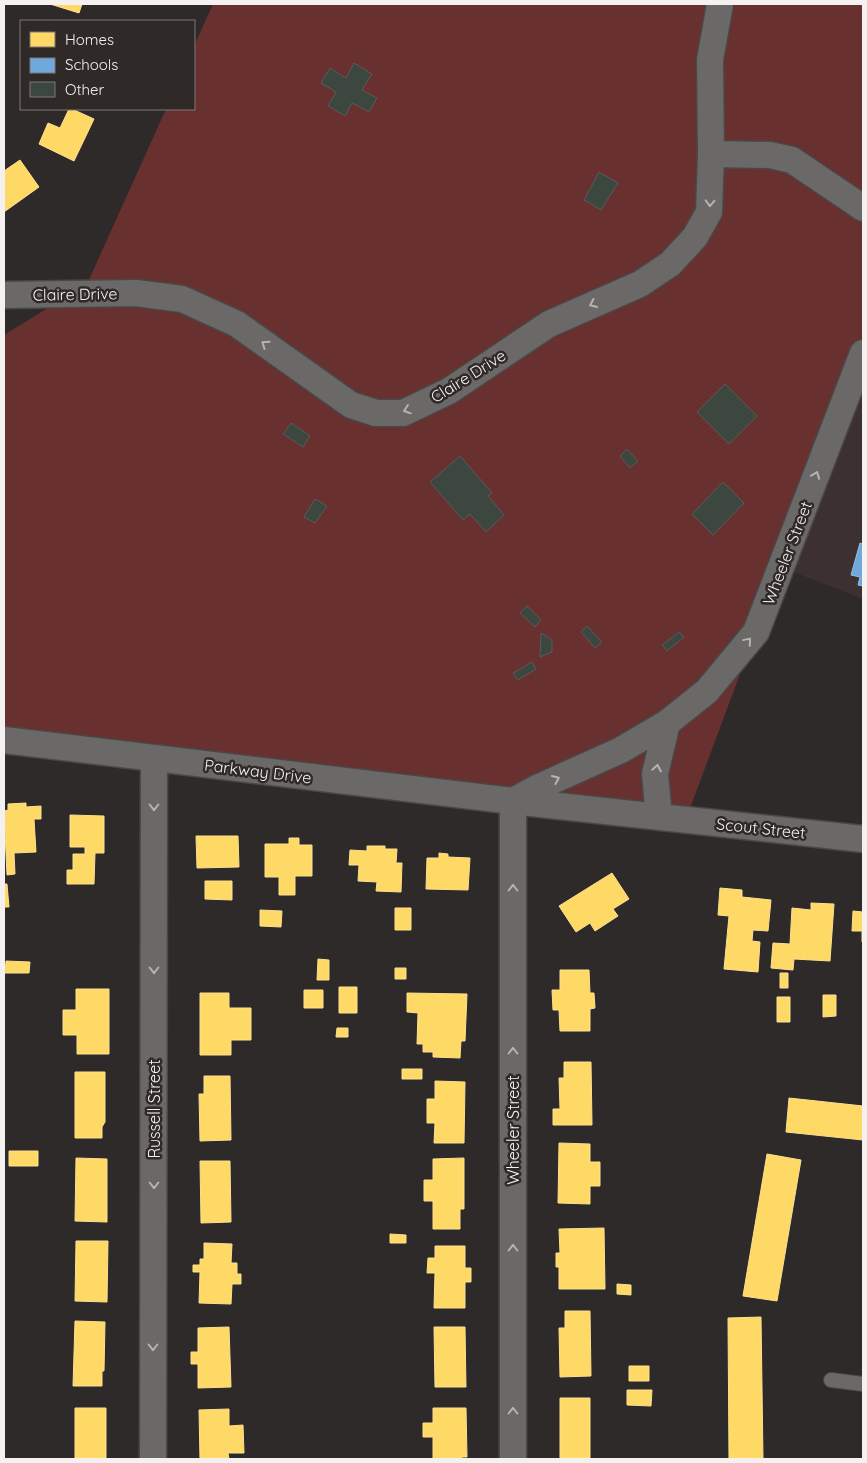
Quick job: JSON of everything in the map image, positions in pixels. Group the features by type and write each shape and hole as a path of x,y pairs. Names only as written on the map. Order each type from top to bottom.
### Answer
{"street":[{"name":"Claire Drive","path":"4,295 136,293 182,299 237,324 351,405 376,413 403,413 449,391 549,324 640,284 670,264 695,237 709,212 711,154 710,60 720,4"},
{"path":"711,154 770,155 792,160 863,208"},
{"name":"Wheeler Street","path":"513,1459 513,801 539,787 622,750 667,723 707,690 756,632 863,353"},
{"path":"513,801 659,817 655,774 667,723"},
{"name":"Parkway Drive","path":"4,740 513,801"},
{"name":"Russell Street","path":"153,1459 154,758"},
{"name":"Scout Street","path":"659,817 863,839"}],"lane":[{"path":"831,1380 863,1384"}],"shaded area":[{"path":"213,4 863,4 863,334 777,575 686,819 4,734 4,335 87,284 166,110 195,110 195,44"},
{"path":"863,384 863,599 791,571"}],"building: Homes":[{"path":"50,4 82,4 79,13"},
{"path":"69,110 74,110 94,119 74,161 39,144 48,123 60,128"},
{"path":"20,160 39,187 4,212 4,171"},
{"path":"26,803 26,807 41,806 41,819 34,819 36,852 14,853 15,874 7,875 4,811 8,810 8,804"},
{"path":"70,815 104,816 104,853 95,853 94,884 67,884 67,870 73,870 73,854 85,854 85,847 70,847"},
{"path":"196,836 238,836 239,867 197,868"},
{"path":"289,838 299,838 299,845 312,845 312,876 295,876 295,895 279,895 279,877 265,877 265,844 289,844"},
{"path":"367,846 385,846 385,849 397,849 396,863 402,863 401,892 376,891 377,882 358,881 359,865 349,865 350,850 367,851"},
{"path":"439,853 448,854 448,857 470,858 468,890 426,889 427,858 439,858"},
{"path":"612,873 629,899 613,909 618,916 595,931 590,923 576,932 559,906"},
{"path":"205,881 232,881 232,900 205,899"},
{"path":"4,884 7,884 9,907 4,907"},
{"path":"720,888 742,890 742,897 771,900 768,931 753,930 752,941 760,942 758,972 724,969 729,916 718,915"},
{"path":"811,903 834,904 830,961 794,959 793,970 771,968 773,943 790,944 792,908 811,910"},
{"path":"395,908 411,908 411,930 395,930"},
{"path":"260,910 282,911 281,927 260,926"},
{"path":"853,911 863,912 863,942 862,931 852,931"},
{"path":"318,959 329,960 329,980 317,980"},
{"path":"6,961 30,962 29,973 5,973"},
{"path":"395,968 406,968 406,979 395,979"},
{"path":"560,970 589,970 590,993 594,993 595,1008 590,1009 590,1031 560,1031 559,1010 553,1010 552,990 560,990"},
{"path":"780,973 788,973 788,988 780,988"},
{"path":"339,987 357,987 357,1013 339,1013"},
{"path":"76,989 109,989 109,1054 77,1054 77,1035 63,1035 63,1010 76,1010"},
{"path":"304,990 323,990 323,1008 304,1008"},
{"path":"200,993 229,993 229,1008 251,1008 251,1040 231,1040 231,1055 200,1055"},
{"path":"407,993 467,994 465,1041 461,1041 460,1058 433,1057 433,1052 423,1052 423,1044 417,1044 418,1013 407,1012"},
{"path":"823,995 836,995 836,1016 823,1017"},
{"path":"777,997 790,997 790,1022 777,1022"},
{"path":"337,1028 348,1028 348,1037 336,1037"},
{"path":"564,1062 591,1062 592,1125 553,1125 553,1109 560,1109 559,1078 564,1078"},
{"path":"402,1069 422,1069 422,1079 402,1079"},
{"path":"75,1072 105,1072 105,1122 102,1127 102,1138 75,1138"},
{"path":"204,1076 230,1076 231,1140 200,1141 199,1094 204,1094"},
{"path":"435,1081 465,1082 464,1143 434,1143 435,1123 427,1123 427,1099 435,1099"},
{"path":"789,1098 863,1106 863,1140 786,1132"},
{"path":"559,1143 590,1144 590,1162 600,1162 600,1186 590,1186 590,1204 558,1203"},
{"path":"9,1151 38,1151 38,1166 9,1166"},
{"path":"767,1154 801,1160 777,1301 743,1296"},
{"path":"76,1158 107,1159 107,1222 75,1221"},
{"path":"464,1158 464,1209 460,1209 460,1229 433,1229 433,1201 424,1201 424,1180 433,1180 433,1159"},
{"path":"200,1161 230,1161 231,1222 201,1223"},
{"path":"604,1228 605,1289 559,1289 559,1267 556,1267 556,1253 560,1253 559,1229"},
{"path":"390,1234 406,1235 406,1243 390,1243"},
{"path":"76,1241 108,1241 107,1302 75,1301"},
{"path":"204,1243 232,1244 231,1263 237,1263 237,1274 241,1274 241,1284 232,1284 231,1304 199,1303 200,1272 193,1272 193,1265 200,1265 200,1259 204,1259"},
{"path":"435,1246 465,1246 465,1268 471,1268 471,1282 465,1282 465,1308 434,1308 435,1273 427,1273 428,1258 435,1258"},
{"path":"617,1284 631,1285 631,1295 617,1294"},
{"path":"565,1311 590,1311 591,1376 560,1377 559,1328 565,1328"},
{"path":"761,1317 763,1459 729,1459 728,1318"},
{"path":"75,1321 105,1322 102,1386 73,1386"},
{"path":"229,1327 231,1387 198,1388 198,1364 191,1364 191,1352 198,1352 198,1328"},
{"path":"434,1327 465,1327 466,1387 435,1387"},
{"path":"629,1366 649,1366 649,1381 629,1381"},
{"path":"627,1390 652,1390 651,1406 627,1405"},
{"path":"560,1398 590,1398 590,1458 560,1458"},
{"path":"75,1408 106,1408 106,1459 75,1459"},
{"path":"433,1408 466,1408 467,1457 462,1457 462,1459 433,1459 433,1437 423,1437 423,1423 433,1423"},
{"path":"229,1409 229,1426 243,1425 244,1453 228,1453 229,1459 200,1459 199,1410"}],"building: Schools":[{"path":"860,543 863,544 863,586 858,585 860,577 851,575"}],"building: Other":[{"path":"354,63 372,74 362,90 377,98 369,112 352,103 345,116 328,106 336,92 321,83 330,68 346,78"},
{"path":"599,172 618,183 601,210 584,200"},
{"path":"725,384 757,416 729,444 697,412"},
{"path":"291,423 310,436 303,447 283,434"},
{"path":"627,449 638,461 630,468 620,456"},
{"path":"460,456 492,493 488,496 504,515 486,532 470,514 463,520 430,482"},
{"path":"723,482 744,503 713,535 692,514"},
{"path":"315,499 327,506 315,523 304,517"},
{"path":"527,606 541,620 535,627 520,613"},
{"path":"587,626 602,642 595,648 581,632"},
{"path":"679,632 684,637 667,651 662,645"},
{"path":"541,633 552,640 552,652 540,657"},
{"path":"532,662 536,669 518,680 513,673"}]}
